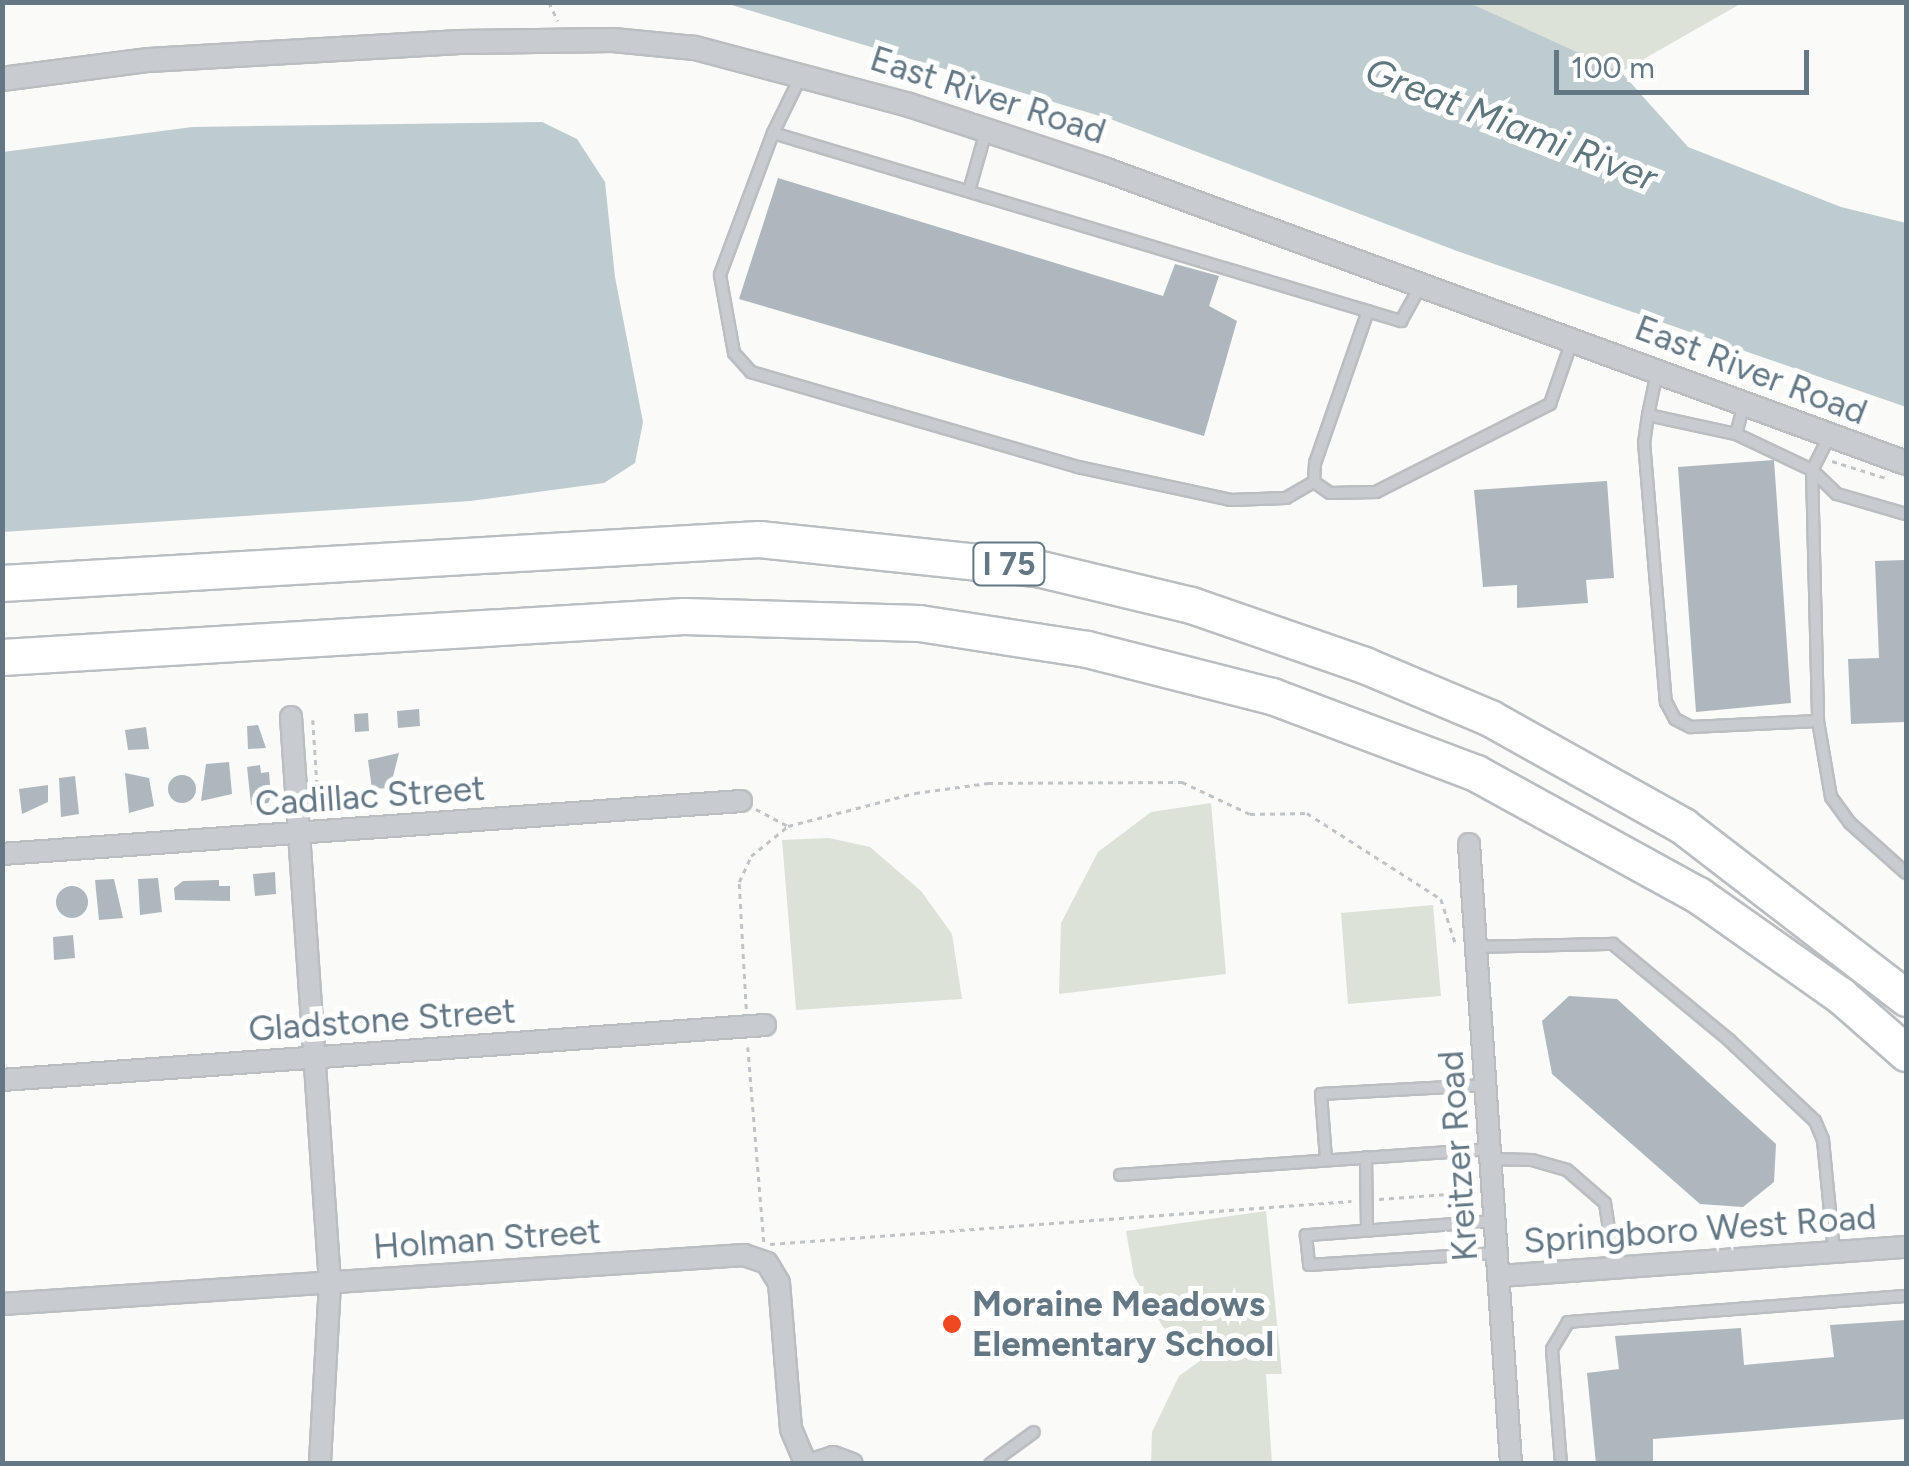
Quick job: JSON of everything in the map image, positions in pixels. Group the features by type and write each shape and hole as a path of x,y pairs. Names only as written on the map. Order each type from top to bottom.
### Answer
{"highway":[{"name":"I 75","path":"2,583 759,540 968,557 1090,580 1308,644 1554,750 1715,848 1906,998"},
{"name":"I 75","path":"2,657 684,616 919,623 1070,645 1272,696 1476,773 1698,895 1840,995 1906,1053"}],"street":[{"name":"East River Road","path":"2,79 271,51 560,40 695,48 802,74 986,130 1572,340 1744,405 1824,447 1898,472"},
{"path":"291,717 330,1284 320,1464"},
{"name":"Cadillac Street","path":"2,854 741,801"},
{"name":"Kreitzer Road","path":"1469,844 1467,948 1486,1085 1511,1464"},
{"name":"Gladstone Street","path":"2,1080 756,1026"},
{"name":"Springboro West Road","path":"1499,1276 1906,1246"},
{"path":"760,1251 779,1283 791,1428 809,1464 833,1457 852,1464"},
{"name":"Holman Street","path":"2,1304 760,1251"}],"lane":[{"path":"802,74 773,133 720,275 734,353 751,372 1078,467 1230,500 1286,498 1314,482 1368,311"},
{"path":"969,191 986,130"},
{"path":"773,133 1400,322 1421,284"},
{"path":"1314,482 1330,493 1376,492 1550,404 1572,340"},
{"path":"1657,372 1644,442 1666,702 1675,719 1691,727 1818,721"},
{"path":"1736,434 1744,405"},
{"path":"1648,415 1736,434 1812,470 1837,494 1906,514"},
{"path":"1824,447 1812,470 1818,721 1831,796 1850,824 1906,873"},
{"path":"1467,948 1613,944 1729,1040 1815,1122 1823,1140 1834,1253"},
{"path":"1326,1159 1321,1094 1486,1085"},
{"path":"1120,1176 1366,1157 1491,1154 1532,1160 1567,1170 1605,1203 1615,1269"},
{"path":"1366,1157 1367,1230"},
{"path":"1495,1221 1306,1234 1309,1265 1498,1254"},
{"path":"1561,1464 1552,1349 1568,1322 1906,1296"},
{"path":"990,1464 1034,1432"}],"path":[{"path":"548,2 560,40"},
{"path":"1824,447 1898,472"},
{"path":"314,720 319,815"},
{"path":"1467,948 1441,899 1382,856 1307,813 1250,814 1182,782 988,783 915,793 788,826 750,856 740,882 756,1026 760,1251 1493,1191"},
{"path":"741,801 788,826"}],"shaded area":[{"path":"1470,3 1742,3 1621,72"},
{"path":"1211,803 1226,974 1059,994 1061,923 1098,852 1151,812"},
{"path":"829,838 870,847 921,891 952,934 962,999 796,1010 782,840"},
{"path":"1433,905 1441,996 1348,1004 1341,913"},
{"path":"1266,1211 1282,1374 1266,1374 1272,1463 1151,1463 1152,1432 1179,1376 1204,1358 1163,1327 1134,1276 1126,1231"}],"water":[{"name":"Great Miami River","path":"725,3 1470,3 1621,72 1688,147 1841,207 1906,223 1906,407 1457,251 1113,120"},
{"path":"542,122 577,139 605,182 615,277 643,422 635,463 604,483 470,501 3,532 3,152 192,127"}],"building":[{"path":"778,178 1163,296 1175,264 1219,276 1209,306 1237,321 1204,436 739,299"},
{"path":"1774,460 1791,703 1696,712 1678,467"},
{"path":"1607,481 1614,578 1586,580 1588,603 1517,608 1517,585 1483,587 1474,490"},
{"path":"1906,560 1906,722 1851,724 1848,659 1879,658 1875,561"},
{"path":"419,709 420,726 398,728 397,711"},
{"path":"368,713 369,731 355,732 354,714"},
{"path":"258,725 266,748 248,749 247,726"},
{"path":"146,727 149,749 128,750 125,730"},
{"path":"399,753 390,788 372,789 368,760"},
{"path":"229,762 232,794 201,801 206,764"},
{"path":"260,765 261,773 269,772 271,797 268,803 251,805 247,767"},
{"path":"125,773 149,778 154,806 129,813"},
{"path":"182,775 192,779 196,789 192,799 182,803 172,799 168,789 172,779"},
{"path":"75,776 79,814 61,817 59,778"},
{"path":"48,785 48,802 22,814 19,789"},
{"path":"275,872 276,894 255,896 253,874"},
{"path":"158,878 162,912 140,915 138,879"},
{"path":"114,879 123,918 99,920 95,880"},
{"path":"219,880 219,886 230,886 230,901 175,900 174,888 183,881"},
{"path":"72,886 83,891 88,902 83,913 72,918 61,913 56,902 61,891"},
{"path":"73,935 75,958 54,960 53,937"},
{"path":"1569,996 1617,999 1776,1144 1774,1182 1743,1207 1700,1204 1552,1074 1542,1021"},
{"path":"1906,1320 1906,1419 1653,1439 1653,1461 1596,1464 1587,1373 1619,1369 1615,1336 1741,1328 1744,1365 1834,1357 1830,1325"}],"place":[{"name":"Moraine Meadows Elementary School","path":"952,1324"}]}
